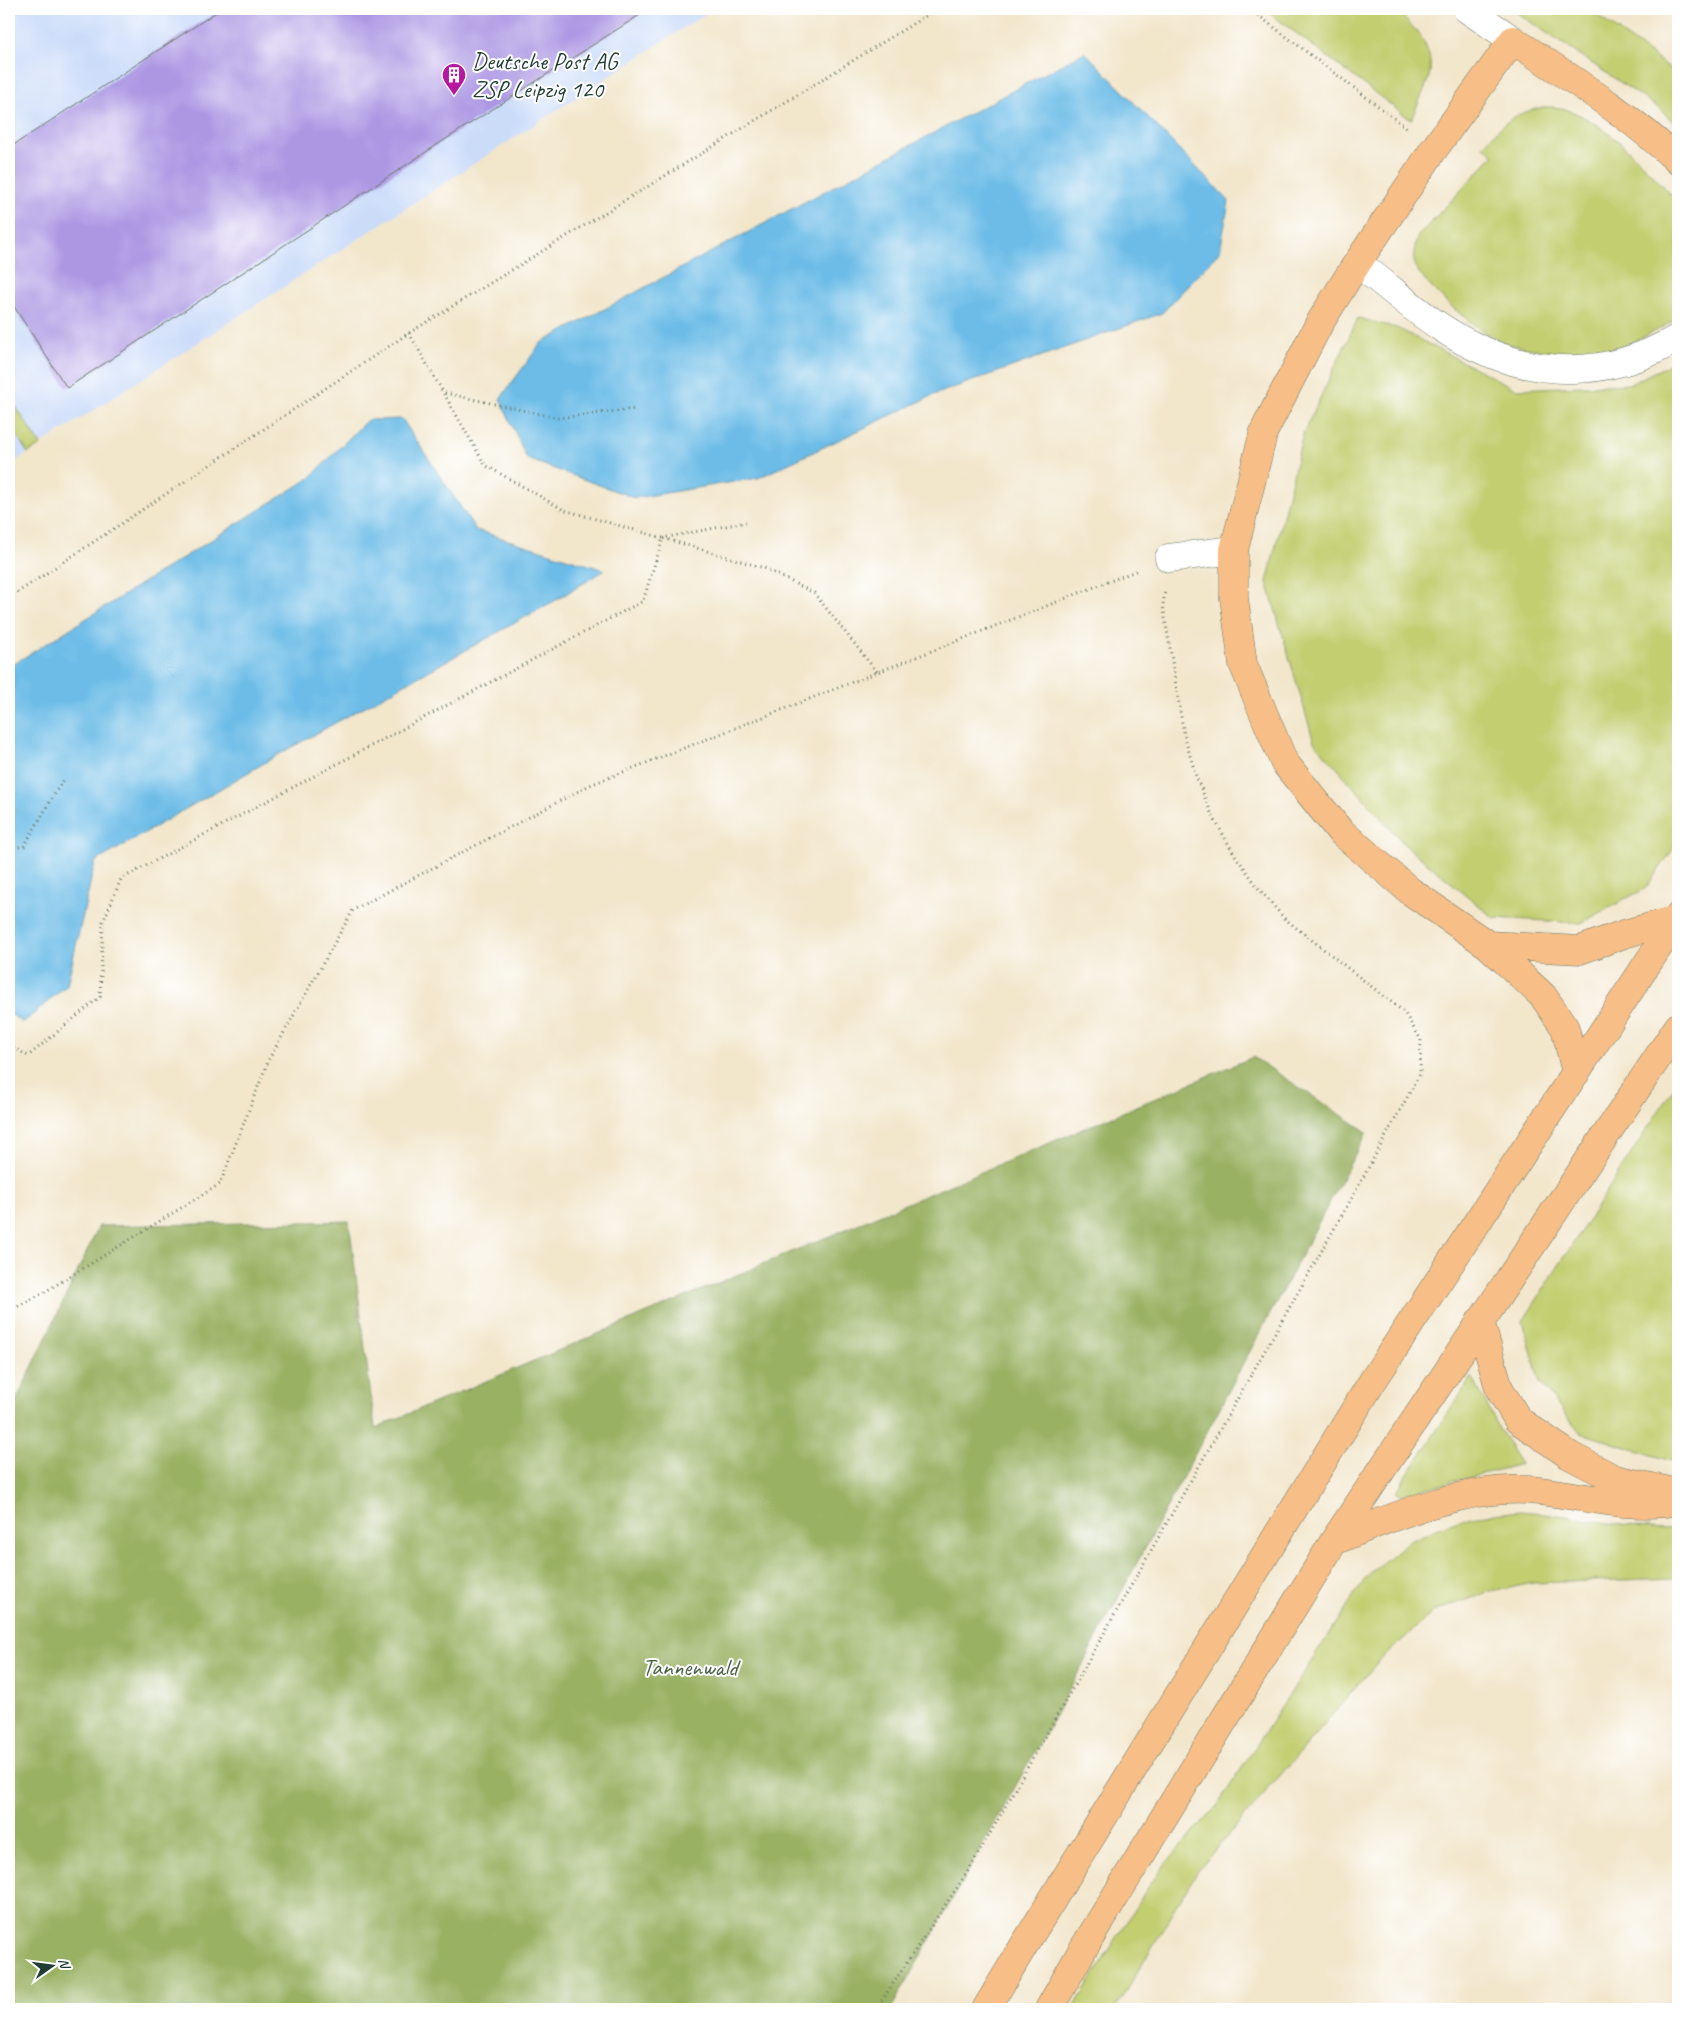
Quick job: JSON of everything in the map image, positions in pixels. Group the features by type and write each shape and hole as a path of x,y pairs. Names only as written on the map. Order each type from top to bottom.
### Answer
{"main road":[{"path":"1576,1073 1565,1028 1543,996 1488,945 1410,891 1340,831 1284,762 1243,664 1234,598 1234,550 1264,431 1319,324 1357,263 1434,149 1513,40 1594,94 1657,140 1678,161"},
{"path":"1488,945 1580,950 1624,934 1677,919"},
{"path":"986,2009 1372,1382 1677,919"},
{"path":"1049,2009 1083,1950 1334,1541 1678,1028"},
{"path":"1480,1321 1499,1388 1518,1420 1569,1455 1615,1479 1678,1493"},
{"path":"1334,1541 1432,1504 1495,1490 1539,1491 1561,1496 1658,1505 1678,1501"}],"street":[{"path":"1467,9 1513,40"},
{"path":"1357,263 1439,326 1499,357 1539,368 1568,371 1603,367 1636,359 1678,338"},
{"path":"1169,558 1234,550"}],"path":[{"path":"9,598 409,333 937,9"},
{"path":"1250,9 1434,149"},
{"path":"409,333 485,465 564,510 764,568 814,593 878,672"},
{"path":"444,393 558,418 634,409"},
{"path":"663,538 746,522"},
{"path":"9,1045 28,1056 100,997 103,922 121,879 643,600 663,538"},
{"path":"9,1311 43,1293 220,1184 269,1059 353,910 590,785 1169,558 1163,605 1184,735 1196,776 1212,814 1233,852 1259,889 1285,919 1404,1012 1421,1040 1420,1074 972,1865 876,2009"},
{"path":"9,849 24,846 64,778"}],"shaded area":[{"path":"9,9 713,9 9,465"}],"green space":[{"path":"1264,9 1394,9 1420,36 1425,44 1430,62 1429,77 1411,120"},
{"path":"1511,9 1588,9 1678,74 1678,126 1660,109"},
{"path":"1544,107 1565,109 1599,126 1614,137 1678,202 1678,318 1647,335 1614,349 1590,353 1570,353 1532,349 1500,341 1479,329 1453,308 1428,284 1414,262 1418,236 1494,155 1483,146 1509,120"},
{"path":"1358,318 1397,328 1516,389 1630,384 1678,360 1678,842 1646,888 1581,923 1494,918 1404,844 1314,742 1267,582 1303,434"},
{"path":"9,396 41,445 28,453 9,424"},
{"name":"Tannenwald","path":"1253,1057 1367,1132 1061,1705 891,2009 9,2009 9,1416 99,1226 349,1221 375,1428"},
{"path":"1678,1081 1678,1463 1581,1433 1540,1383 1523,1321"},
{"path":"1472,1377 1506,1441 1521,1464 1400,1495 1396,1492"},
{"path":"1520,1511 1560,1515 1619,1525 1678,1529 1678,1578 1533,1583 1486,1593 1433,1612 1376,1664 1197,1872 1115,2009 1073,2009 1145,1892 1164,1865 1217,1806 1367,1576 1406,1543 1438,1528 1471,1517"}],"water":[{"path":"1085,52 1229,201 1220,251 1162,313 936,394 758,478 635,498 527,459 500,399 541,343"},
{"path":"402,419 476,530 605,570 556,600 283,752 95,862 67,985 23,1023 9,1013 9,667 310,478 367,420"}],"building":[{"path":"221,9 649,9 429,150 67,388 9,299 9,148"}],"place":[{"name":"Deutsche Post AG ZSP Leipzig 120","path":"454,96"}]}
